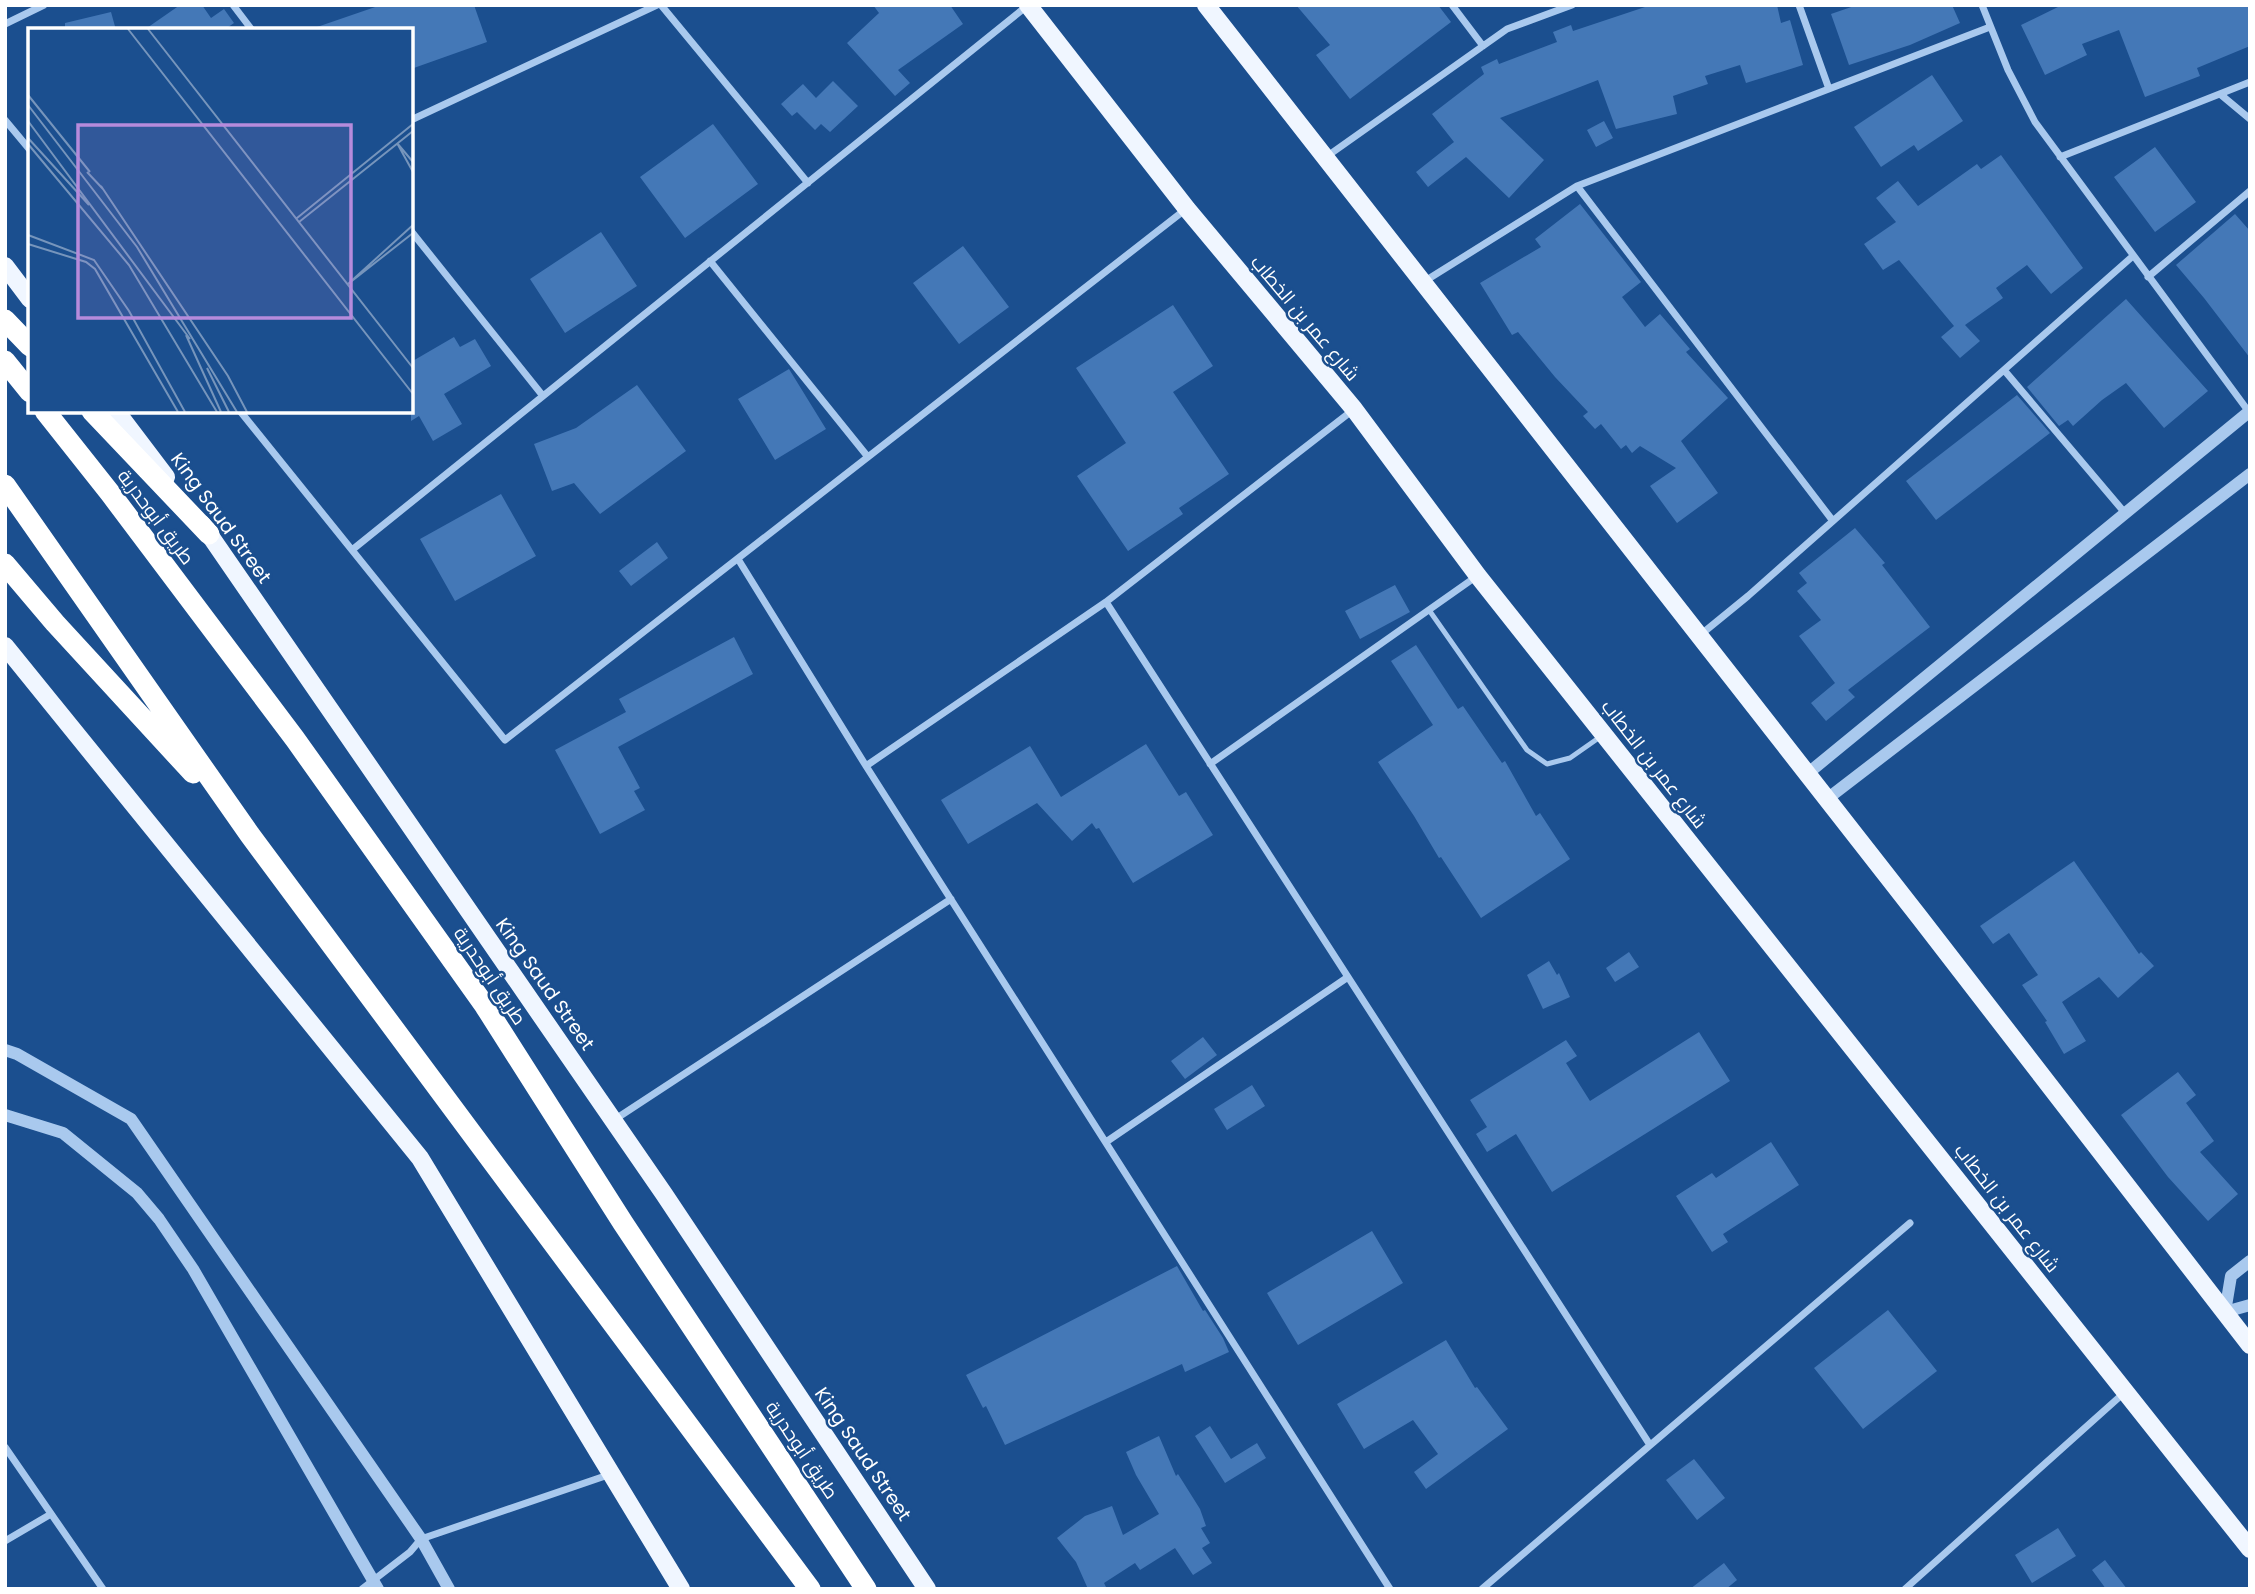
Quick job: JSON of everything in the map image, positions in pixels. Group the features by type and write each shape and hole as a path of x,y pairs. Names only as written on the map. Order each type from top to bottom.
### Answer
{"highway":[{"path":"5,320 28,344"},
{"path":"5,361 28,390"},
{"name":"طريق أبوحدرية","path":"47,413 295,739 485,1006 624,1223 866,1589"},
{"path":"94,413 209,534"},
{"path":"5,485 250,835 810,1589"},
{"path":"5,564 55,623 250,835"}],"main road":[{"name":"شارع عمر بن الخطاب","path":"1028,5 1187,209 1354,409 1478,576 2250,1549"},
{"path":"1206,5 2250,1345"},
{"path":"5,267 28,296"},
{"name":"King Saud Street","path":"118,413 209,534 613,1121 927,1589"},
{"path":"5,646 420,1158 681,1589"}],"street":[{"path":"5,24 44,5"},
{"path":"233,5 250,28"},
{"path":"413,119 659,5 808,183"},
{"path":"352,550 1028,5"},
{"path":"1452,5 1483,46"},
{"path":"1325,157 1507,29 1572,5"},
{"path":"1799,5 1829,89"},
{"path":"1807,774 2249,412 2035,122 2008,70 1982,5"},
{"path":"1423,283 1577,186 1990,27"},
{"path":"2060,157 2250,82"},
{"path":"2220,94 2250,119"},
{"path":"5,120 28,148"},
{"path":"1577,186 1833,521"},
{"path":"2148,277 2250,191"},
{"path":"242,413 505,740 1187,209"},
{"path":"413,234 543,396"},
{"path":"1699,636 1748,597 2133,256"},
{"path":"710,261 868,457"},
{"path":"2004,370 2125,513"},
{"path":"866,766 1106,602 1354,409"},
{"path":"1827,799 2250,474"},
{"path":"738,559 866,766 1390,1589"},
{"path":"1210,764 1478,576"},
{"path":"1106,602 1650,1445"},
{"path":"613,1121 951,899"},
{"path":"1105,1142 1348,977"},
{"path":"5,1051 17,1054 131,1119 421,1539 449,1589"},
{"path":"5,1115 62,1133 137,1193 159,1219 193,1269 376,1585"},
{"path":"1482,1589 1910,1223"},
{"path":"2250,1261 2231,1276 2224,1312 2250,1305"},
{"path":"1905,1589 2125,1391"},
{"path":"5,1447 103,1589"},
{"path":"362,1589 376,1585 421,1539 611,1474"},
{"path":"5,1541 51,1514"}],"lane":[{"path":"1429,610 1527,750 1547,764 1570,758 1604,734"}],"building":[{"path":"180,5 202,5 211,18 224,9 234,23 227,28 147,28"},
{"path":"381,5 474,5 487,42 413,68 413,28 317,27"},
{"path":"873,5 950,5 963,24 898,70 910,83 895,96 847,43 879,13"},
{"path":"1296,5 1438,5 1451,22 1350,99 1316,55 1330,45"},
{"path":"1651,5 1777,5 1781,23 1790,20 1803,65 1746,83 1740,65 1705,76 1708,84 1673,96 1677,114 1616,129 1598,80 1500,118 1544,160 1509,198 1466,157 1428,187 1416,172 1454,142 1432,114 1484,74 1481,67 1497,59 1499,64 1557,42 1553,32 1571,25 1573,31"},
{"path":"1857,5 1952,5 1960,23 1910,45 1849,65 1831,14"},
{"path":"2062,5 2250,5 2250,46 2197,68 2200,76 2145,97 2119,30 2082,44 2087,55 2045,75 2021,25"},
{"path":"111,12 115,28 65,28 65,23"},
{"path":"1932,75 1963,121 1918,151 1914,145 1881,167 1854,127"},
{"path":"833,81 858,106 830,132 821,124 815,130 797,112 792,116 781,104 803,84 816,98"},
{"path":"1604,121 1613,138 1596,147 1587,130"},
{"path":"713,124 758,184 685,238 640,177"},
{"path":"2155,147 2196,202 2155,232 2114,177"},
{"path":"2001,155 2083,268 2051,294 2027,265 1996,288 2003,298 1965,325 1980,341 1960,358 1941,337 1954,326 1899,260 1883,270 1864,244 1896,222 1876,198 1898,181 1918,206 1977,164 1981,169"},
{"path":"1580,204 1641,282 1622,297 1645,327 1660,314 1690,349 1686,352 1728,398 1681,441 1718,493 1677,523 1650,486 1676,468 1640,446 1632,453 1626,445 1621,449 1601,424 1595,429 1583,416 1588,412 1518,332 1512,335 1480,283 1541,247 1535,239"},
{"path":"2235,214 2250,231 2250,358 2176,265"},
{"path":"601,232 637,286 565,333 530,279"},
{"path":"963,246 1009,307 959,344 913,283"},
{"path":"2126,299 2208,391 2164,428 2126,383 2073,426 2068,420 2059,426 2027,387"},
{"path":"1173,305 1213,366 1173,392 1229,474 1179,508 1183,514 1128,551 1077,476 1126,443 1076,368"},
{"path":"454,337 460,347 475,339 491,366 444,394 462,424 433,441 419,416 411,421 413,361"},
{"path":"789,369 826,429 775,460 738,399"},
{"path":"637,385 686,451 600,514 574,483 552,491 534,444 576,428"},
{"path":"2017,395 2050,433 1936,520 1906,481"},
{"path":"501,494 536,556 455,601 420,539"},
{"path":"1855,528 1885,563 1882,565 1930,627 1848,690 1855,697 1826,721 1811,703 1835,683 1799,636 1821,620 1797,591 1807,583 1799,573"},
{"path":"657,542 668,558 631,586 619,571"},
{"path":"1395,585 1410,612 1360,639 1345,611"},
{"path":"734,637 753,674 618,747 640,788 634,791 645,810 600,834 555,750 626,712 619,699"},
{"path":"1416,645 1458,709 1463,706 1502,763 1505,761 1536,816 1540,813 1570,859 1481,918 1378,762 1433,725 1391,661"},
{"path":"1146,744 1179,796 1186,792 1213,835 1133,883 1099,828 1096,829 1092,823 1072,841 1037,803 968,844 941,800 1030,746 1061,797"},
{"path":"2074,861 2139,954 2141,952 2154,966 2118,998 2099,977 2062,1002 2086,1041 2064,1054 2045,1022 2047,1021 2022,985 2038,975 2009,933 1993,944 1980,926"},
{"path":"1629,952 1639,967 1615,982 1606,968"},
{"path":"1549,961 1557,975 1559,973 1570,997 1543,1009 1527,975"},
{"path":"1699,1032 1730,1081 1552,1192 1516,1134 1487,1152 1476,1134 1487,1127 1470,1100 1566,1040 1577,1056 1566,1063 1590,1101"},
{"path":"1203,1037 1217,1055 1185,1079 1171,1061"},
{"path":"2178,1072 2196,1095 2186,1103 2214,1141 2200,1152 2238,1194 2208,1221 2168,1177 2121,1115"},
{"path":"1252,1085 1265,1106 1227,1130 1214,1109"},
{"path":"1771,1142 1799,1185 1723,1234 1728,1242 1712,1252 1676,1196 1712,1173 1716,1178"},
{"path":"1372,1231 1403,1283 1298,1345 1267,1293"},
{"path":"1177,1266 1203,1311 1205,1310 1223,1338 1229,1352 1185,1372 1182,1364 1005,1445 986,1406 983,1408 966,1375"},
{"path":"1888,1310 1937,1371 1863,1429 1814,1368"},
{"path":"1446,1340 1475,1388 1477,1387 1508,1429 1426,1489 1414,1472 1438,1454 1413,1420 1364,1449 1337,1404"},
{"path":"1210,1426 1231,1459 1257,1443 1266,1458 1225,1483 1195,1436"},
{"path":"1159,1436 1176,1476 1178,1474 1200,1509 1206,1526 1201,1528 1210,1543 1202,1548 1212,1563 1193,1575 1175,1548 1140,1570 1135,1563 1104,1583 1107,1589 1088,1589 1076,1562 1057,1538 1085,1516 1112,1506 1123,1535 1159,1514 1126,1452"},
{"path":"1694,1459 1725,1498 1697,1520 1666,1480"},
{"path":"2058,1528 2076,1556 2032,1583 2015,1555"},
{"path":"2105,1560 2127,1589 2106,1589 2092,1570"},
{"path":"1724,1563 1737,1580 1726,1589 1690,1589"}]}
